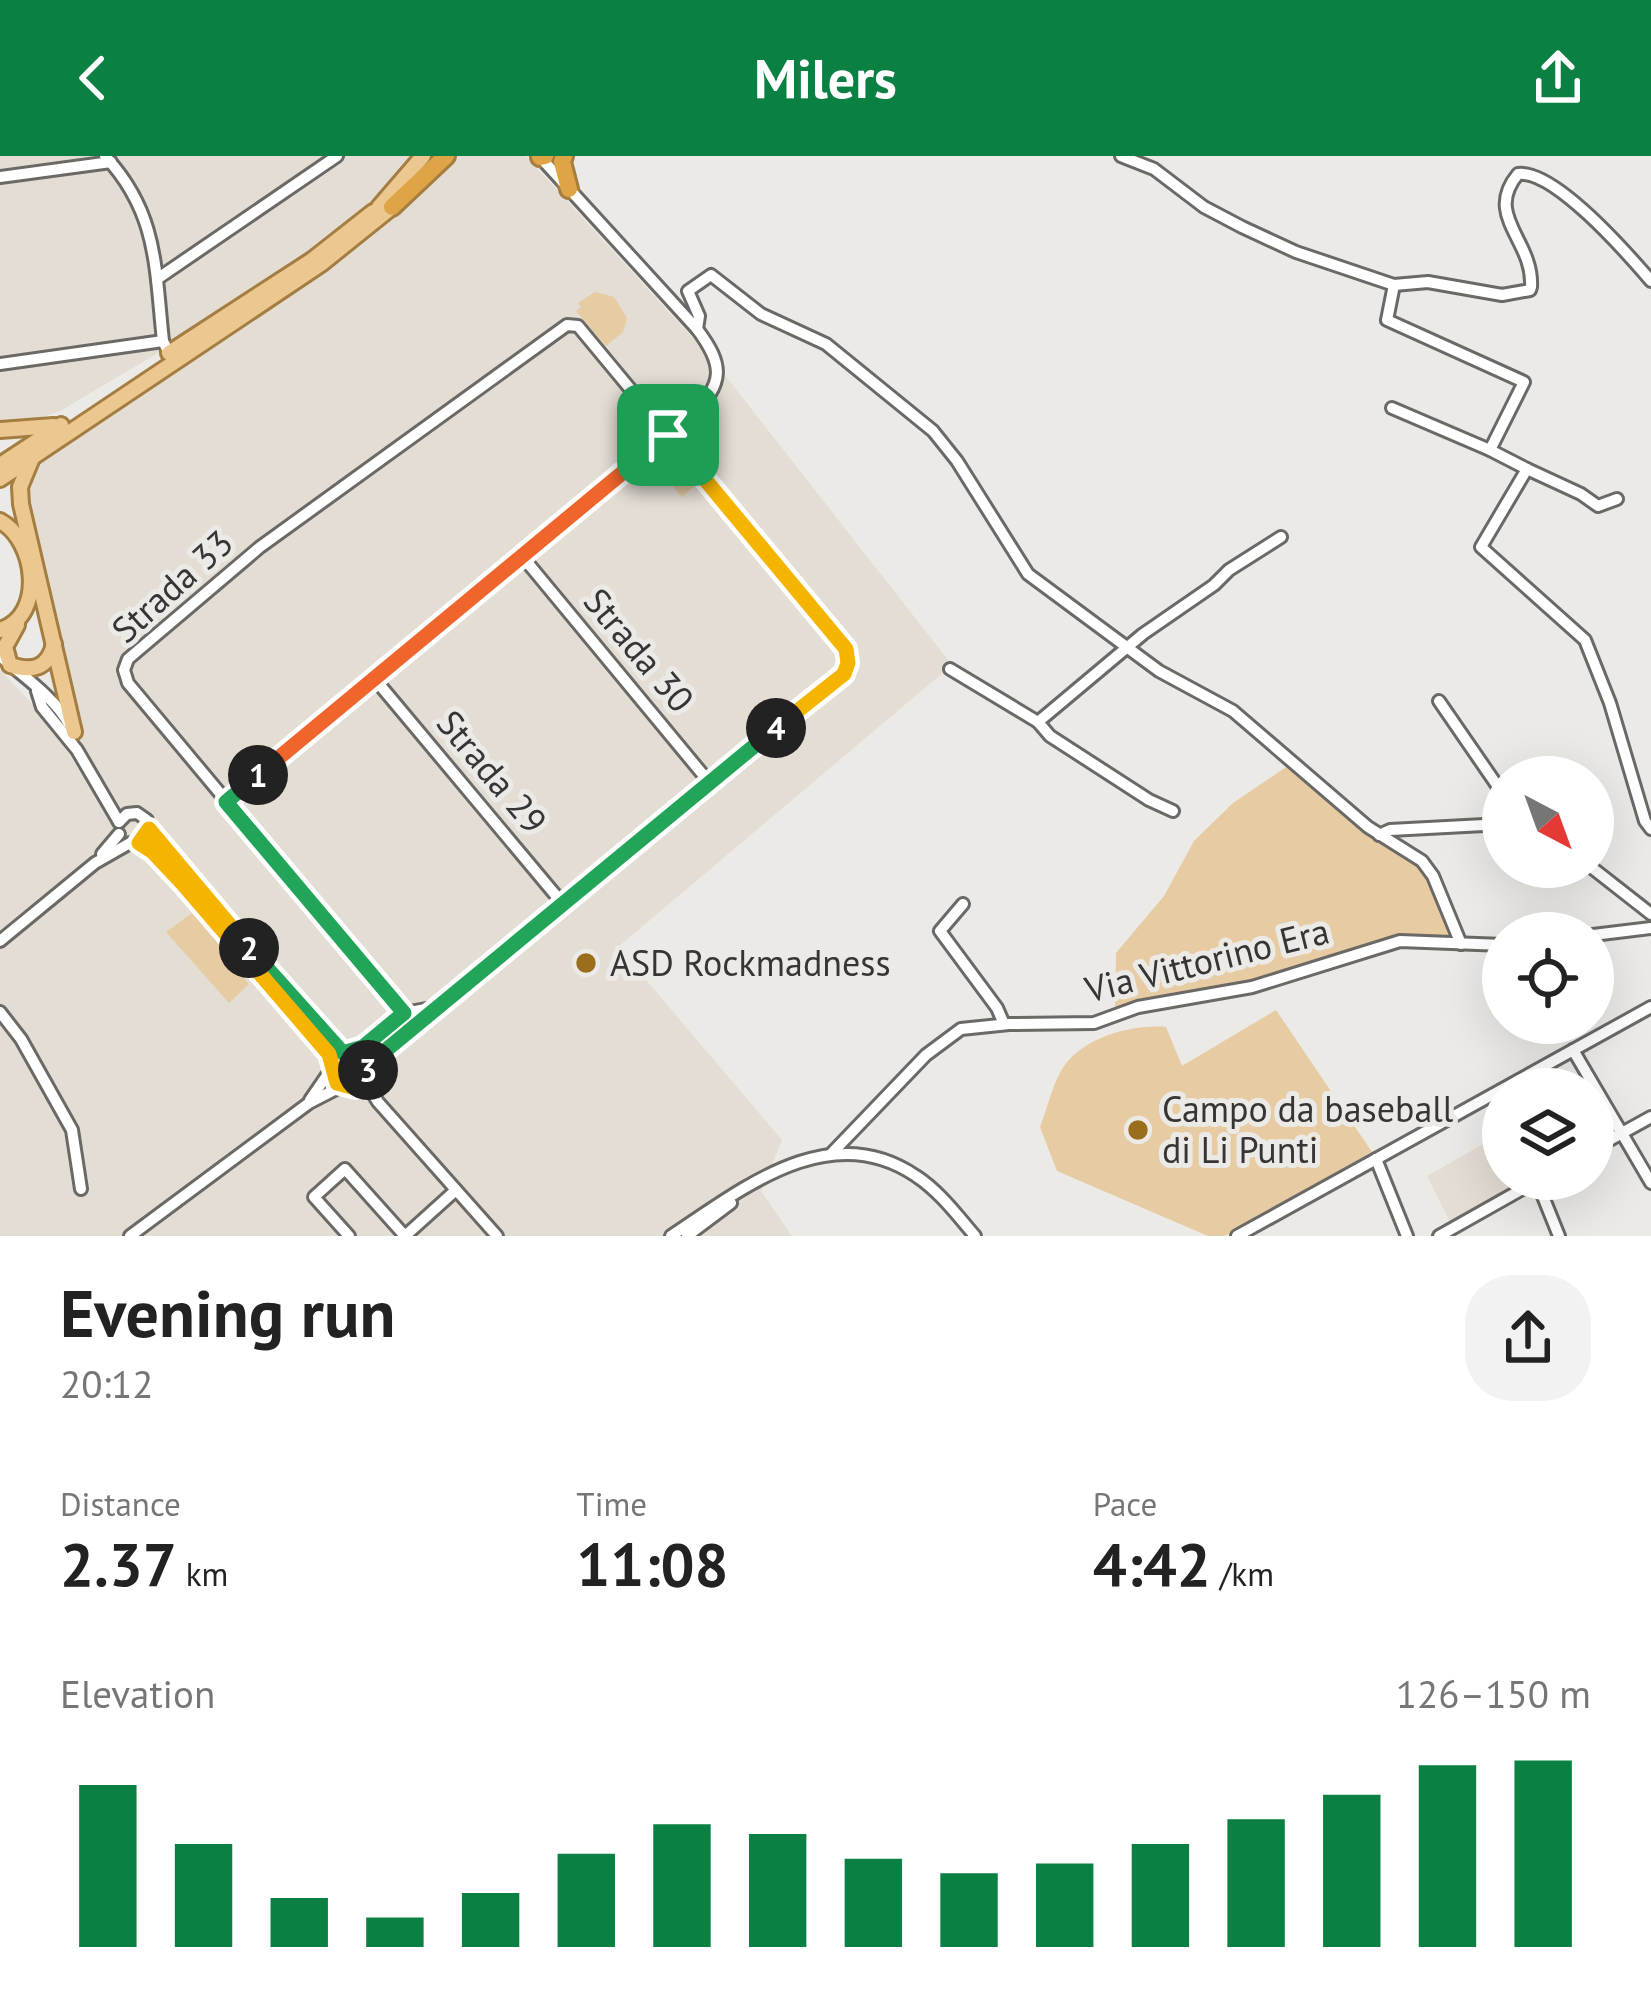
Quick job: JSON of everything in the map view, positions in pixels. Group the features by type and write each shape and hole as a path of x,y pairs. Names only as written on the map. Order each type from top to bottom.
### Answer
{"highway":[{"path":"386,205 434,156"},
{"path":"386,205 446,156"},
{"path":"564,156 569,189"}],"main road":[{"path":"0,478 321,264 386,205 423,156"},
{"path":"0,465 166,347 312,260 386,205"},
{"path":"0,430 59,426"},
{"path":"41,448 23,472 20,488 74,732"},
{"path":"0,521 18,538 32,594 5,647 5,660 29,671 38,668 47,662 55,643"},
{"path":"0,630 20,620"}],"street":[{"path":"157,279 338,156"},
{"path":"226,802 668,435 706,401 716,385 713,351 697,328 541,156"},
{"path":"1121,156 1154,169 1204,207 1296,252 1394,285 1428,282 1502,295 1530,290 1529,263 1503,210 1513,178 1528,172 1594,220 1651,280"},
{"path":"0,177 108,159 130,183 144,209 166,347 0,364"},
{"path":"697,328 698,316 688,291 711,275 751,308 826,344 933,431 1028,574 1159,670 1257,729 1379,836 1427,866 1461,944"},
{"path":"1394,285 1387,320 1524,382 1490,450"},
{"name":"Strada 33","path":"415,1027 128,683 124,670 128,659 299,518 567,326 578,326 668,435"},
{"path":"1392,408 1490,450 1598,506 1617,499"},
{"path":"130,1236 309,1103 360,1085 415,1027 844,674 846,649 668,435"},
{"path":"1528,469 1481,547 1585,640 1651,829"},
{"path":"1038,722 1229,570 1281,537"},
{"name":"Strada 30","path":"522,556 709,782"},
{"path":"5,660 52,699 74,732 77,750"},
{"path":"950,669 1173,812"},
{"name":"Strada 29","path":"374,678 563,904"},
{"path":"37,691 42,707 77,750 119,828 134,843 153,852 196,898 332,1066 334,1079 368,1098 493,1236"},
{"path":"1439,700 1482,763"},
{"path":"100,789 145,818 149,829 348,1052 363,1057 369,1089 454,1192"},
{"path":"95,863 134,813"},
{"path":"1379,836 1390,830 1482,825"},
{"path":"0,941 95,863 134,843 149,829"},
{"path":"1614,885 1651,914"},
{"path":"963,904 940,932 1004,1024"},
{"path":"1614,932 1651,928"},
{"name":"Via Vittorino Era","path":"831,1154 947,1037 968,1028 1094,1022 1138,1007 1252,987 1400,941 1482,944"},
{"path":"309,1103 332,1066 348,1052 404,1013 441,1006"},
{"path":"1545,1068 1651,1007"},
{"path":"0,1012 21,1039 72,1130 81,1189"},
{"path":"1574,1050 1651,1183"},
{"path":"1237,1236 1482,1105"},
{"path":"1614,1137 1651,1117"},
{"path":"670,1236 774,1171 806,1157 854,1154 914,1174 975,1236"},
{"path":"1376,1159 1407,1236"},
{"path":"349,1236 314,1197 345,1169 405,1236 454,1192"},
{"path":"687,1236 742,1192"},
{"path":"1439,1236 1503,1200"},
{"path":"1546,1200 1559,1236"}],"shaded area":[{"path":"0,156 416,156 370,204 291,265 173,344 60,411 33,421 0,423"},
{"path":"452,156 526,156 713,360 952,665 618,947 782,1140 761,1191 792,1236 0,1236 0,670 50,723 84,779 26,494 36,463 235,331 235,326 258,310 262,313 323,272"},
{"path":"595,292 614,297 627,318 623,332 606,346 576,311 581,307 578,303"},
{"path":"663,450 671,451 698,483 682,497 656,466 655,457"},
{"path":"1292,763 1373,835 1426,870 1456,927 1453,943 1398,942 1202,999 1115,1009 1116,953 1164,896 1194,841 1233,803"},
{"path":"199,908 248,965 239,973 249,984 229,1003 166,932"},
{"path":"1276,1010 1372,1152 1225,1236 1208,1236 1057,1171 1040,1127 1061,1071 1080,1050 1122,1031 1166,1027 1182,1066"},
{"path":"1482,1145 1482,1200 1494,1200 1451,1224 1427,1176"}],"place":[{"name":"ASD Rockmadness","path":"586,963"},
{"name":"Campo da baseball di Li Punti","path":"1138,1130"}],"route":[{"path":"668,435 846,649 844,674 374,1060 360,1085 342,1086 332,1074 329,1054 183,884 139,843 149,829 335,1048 343,1053 363,1047 404,1013 226,802 668,435"}]}
